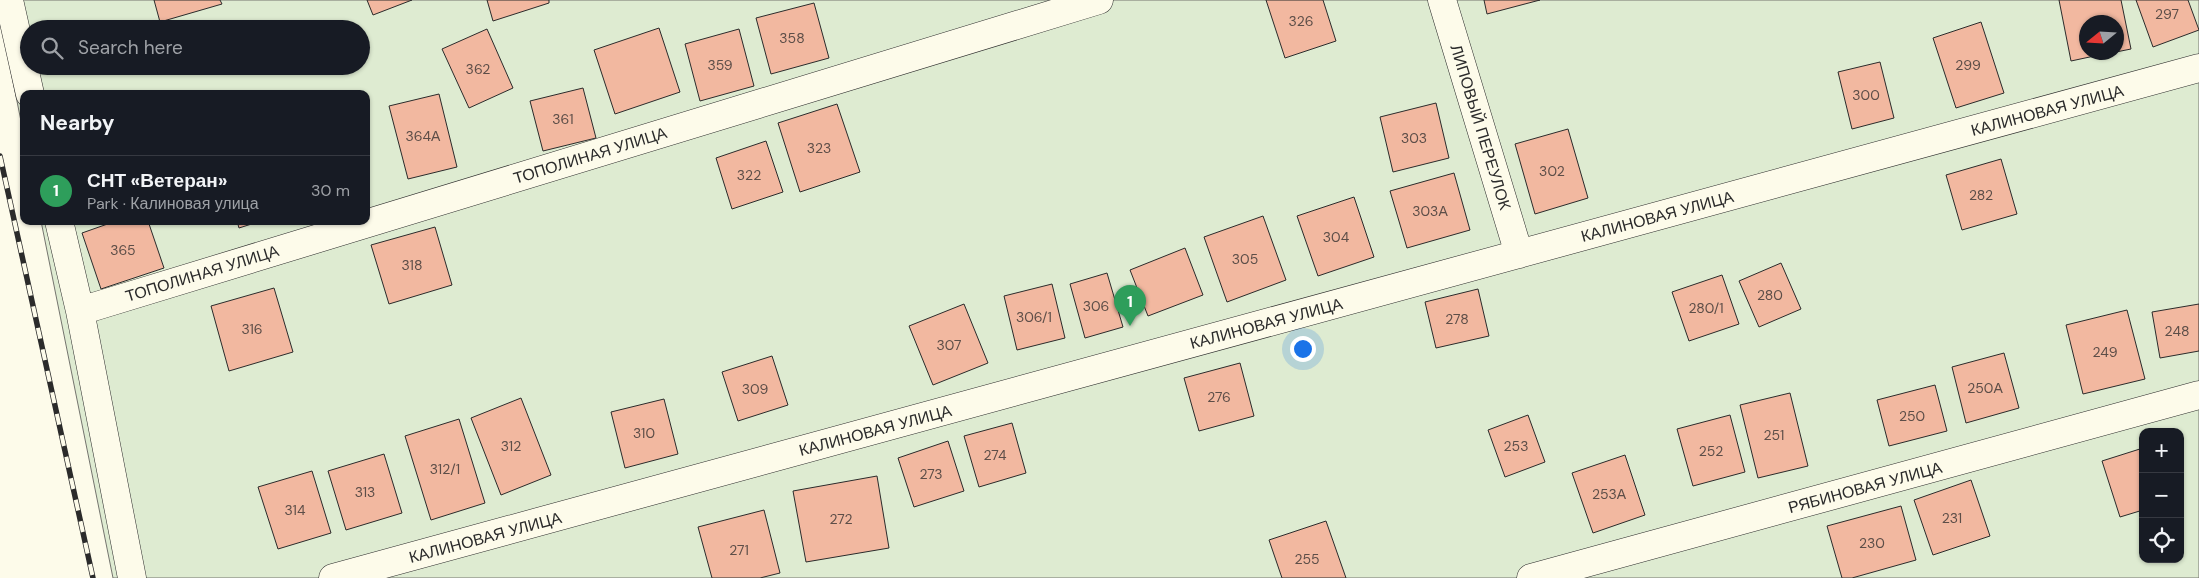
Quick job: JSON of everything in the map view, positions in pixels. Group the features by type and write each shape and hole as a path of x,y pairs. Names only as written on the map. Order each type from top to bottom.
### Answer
{"street":[{"path":"9,0 20,49"},
{"name":"ТОПОЛИНАЯ УЛИЦА","path":"370,223 1100,0"},
{"name":"ЛИПОВЫЙ ПЕРЕУЛОК","path":"1442,0 1519,254"},
{"name":"КАЛИНОВАЯ УЛИЦА","path":"333,578 2199,68"},
{"path":"26,75 29,90"},
{"path":"60,225 80,311 132,578"},
{"name":"ТОПОЛИНАЯ УЛИЦА","path":"80,311 362,225"},
{"name":"РЯБИНОВАЯ УЛИЦА","path":"1531,578 2199,395"}],"green space":[{"path":"0,0 2199,0 2199,578 113,578 42,225 370,225 370,90 20,90 20,116 0,17"}],"building":[{"path":"154,0 220,0 222,4 167,20 159,20"},
{"path":"367,0 412,0 373,15"},
{"path":"487,0 549,0 549,3 493,21"},
{"path":"1266,0 1323,0 1336,41 1285,58"},
{"path":"1484,0 1540,0 1487,14"},
{"path":"2059,0 2121,0 2131,49 2124,50 2124,15 2079,15 2079,59 2071,61"},
{"path":"2136,0 2188,0 2199,30 2153,47"},
{"path":"814,3 829,58 771,74 756,18"},
{"path":"1981,22 2004,93 1956,108 1933,38"},
{"path":"659,28 680,92 615,114 594,50"},
{"path":"487,29 513,88 469,108 442,49"},
{"path":"739,29 754,86 700,101 685,44"},
{"path":"1880,62 1894,118 1852,129 1838,72"},
{"path":"583,88 596,138 543,151 530,101"},
{"path":"439,94 457,167 408,179 389,106"},
{"path":"1436,103 1449,158 1393,172 1380,117"},
{"path":"837,104 860,172 800,192 778,123"},
{"path":"1568,129 1588,198 1535,214 1515,144"},
{"path":"766,141 783,192 732,209 716,158"},
{"path":"2001,159 2017,214 1962,230 1946,175"},
{"path":"1454,173 1470,230 1407,248 1390,191"},
{"path":"1354,197 1374,257 1318,276 1297,216"},
{"path":"1263,216 1286,280 1227,302 1204,237"},
{"path":"105,225 149,225 164,268 101,289 82,233"},
{"path":"435,227 452,285 389,304 371,245"},
{"path":"1185,248 1203,295 1148,316 1130,270"},
{"path":"1781,263 1801,309 1759,327 1739,281"},
{"path":"1107,273 1123,327 1085,338 1070,284"},
{"path":"1722,275 1739,324 1689,341 1672,292"},
{"path":"1052,284 1065,338 1017,350 1004,296"},
{"path":"274,288 293,352 229,371 211,306"},
{"path":"1478,289 1489,336 1436,348 1425,302"},
{"path":"964,304 988,363 933,385 909,326"},
{"path":"2199,304 2199,351 2160,358 2152,312"},
{"path":"2127,310 2145,379 2083,394 2066,325"},
{"path":"2004,353 2019,408 1966,423 1952,367"},
{"path":"772,356 788,405 738,421 722,372"},
{"path":"1240,363 1254,416 1199,431 1184,378"},
{"path":"1935,385 1947,431 1889,446 1877,400"},
{"path":"1790,393 1808,466 1758,478 1740,405"},
{"path":"521,398 551,475 501,495 471,418"},
{"path":"664,399 678,454 625,468 611,412"},
{"path":"1528,415 1545,462 1505,477 1488,430"},
{"path":"1730,415 1745,472 1693,486 1677,429"},
{"path":"459,419 485,503 431,520 405,436"},
{"path":"1012,423 1026,473 979,487 964,436"},
{"path":"948,441 964,491 914,507 898,458"},
{"path":"2139,449 2139,511 2120,517 2102,461"},
{"path":"384,454 402,513 346,530 328,471"},
{"path":"1625,455 1645,515 1593,533 1572,473"},
{"path":"312,471 331,533 278,549 258,487"},
{"path":"877,476 889,548 806,562 793,491"},
{"path":"1971,480 1990,536 1933,555 1914,500"},
{"path":"1901,506 1916,560 1852,578 1842,578 1827,526"},
{"path":"764,510 780,573 760,578 712,578 698,527"},
{"path":"1326,521 1346,578 1282,578 1269,540"}],"railway":[{"path":"0,156 93,578"}],"place":[{"name":"СНТ «Ветеран»","path":"1130,326"}]}
